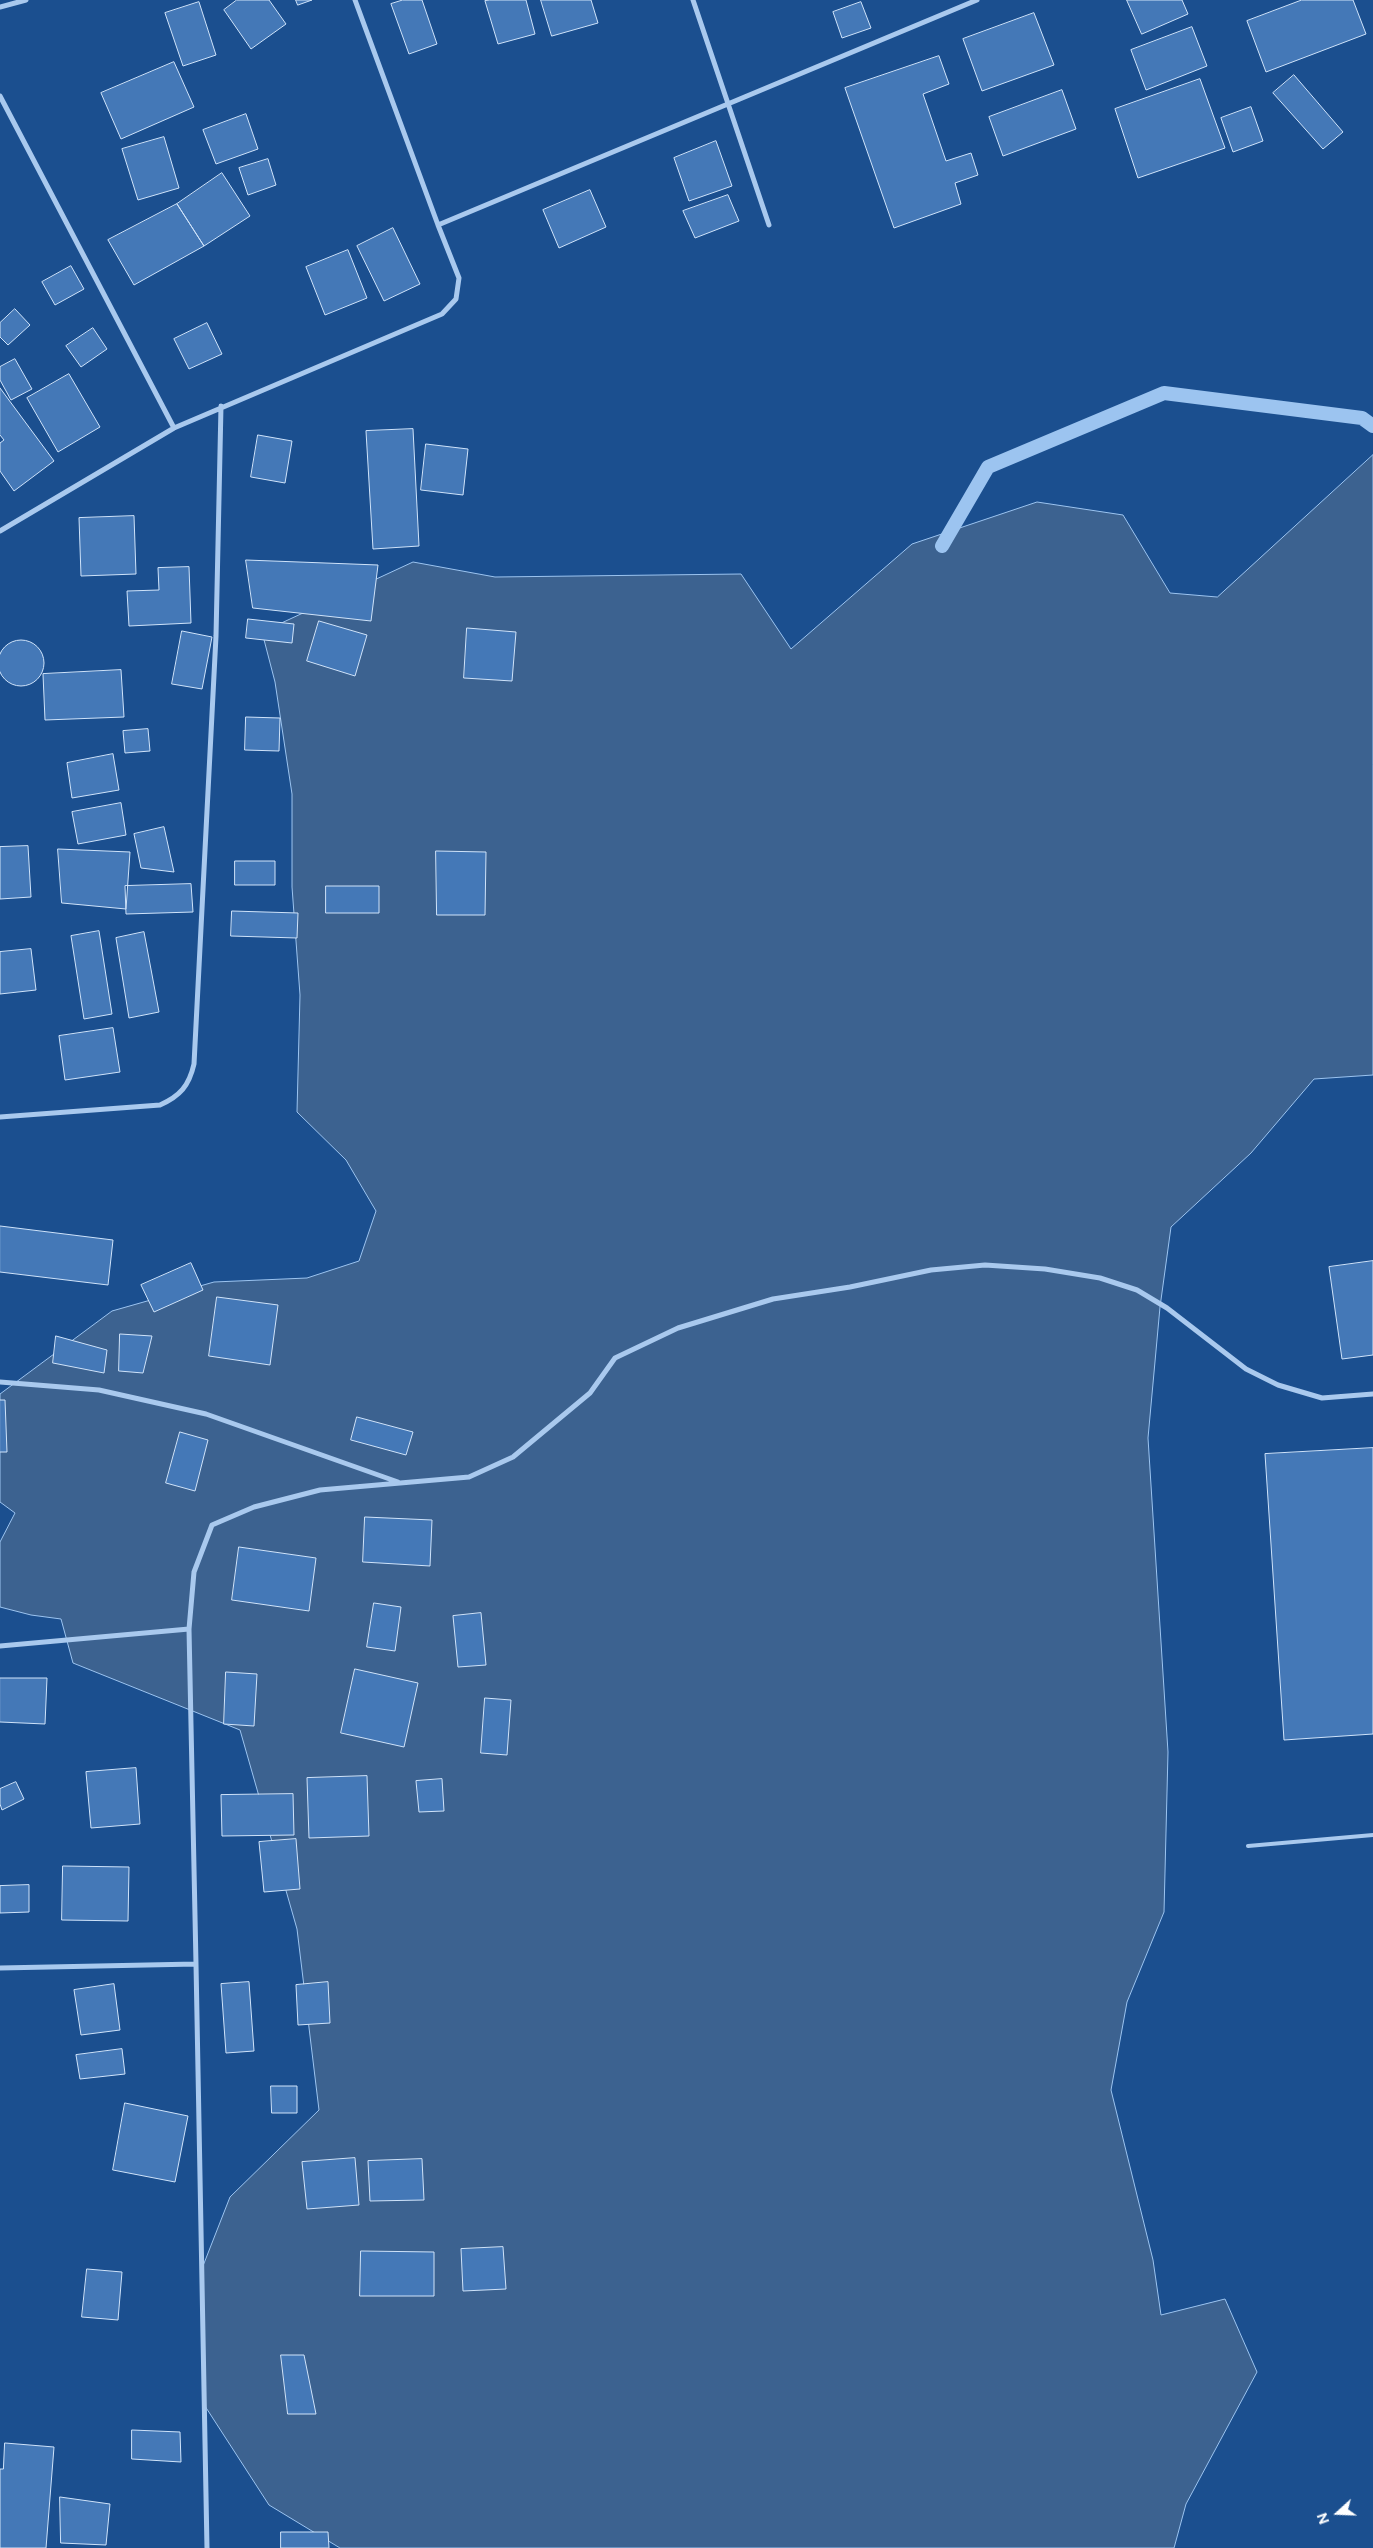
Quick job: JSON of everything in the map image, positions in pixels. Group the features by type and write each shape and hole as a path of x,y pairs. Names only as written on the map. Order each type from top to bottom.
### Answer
{"street":[{"path":"0,8 26,0"},
{"path":"0,531 174,428 221,406 442,314 456,299 459,278 355,0"},
{"path":"692,0 769,225"},
{"path":"438,225 977,0"},
{"path":"0,96 174,428"},
{"path":"0,1117 160,1105 177,1098 190,1081 194,1064 216,636 221,406"},
{"path":"208,2548 189,1629 194,1572 212,1525 254,1507 320,1490 468,1478 513,1457 590,1393 614,1358 678,1328 773,1299 850,1287 931,1270 985,1265 1075,1273 1137,1290 1167,1308 1246,1369 1278,1386 1322,1398 1373,1394"},
{"path":"0,1382 99,1390 206,1414 400,1483"},
{"path":"0,1646 189,1629"},
{"path":"0,1968 196,1964"}],"lane":[{"path":"1248,1846 1373,1835"}],"water":[{"path":"1373,455 1373,1075 1314,1079 1251,1153 1171,1227 1160,1307 1148,1438 1168,1752 1164,1912 1127,2002 1111,2090 1153,2260 1161,2315 1225,2299 1257,2372 1186,2504 1174,2548 340,2548 269,2505 203,2403 201,2271 230,2197 319,2110 297,1929 240,1730 73,1663 61,1619 31,1615 0,1607 0,1542 15,1513 0,1502 0,1394 112,1311 214,1282 307,1278 359,1261 376,1211 346,1160 297,1112 300,995 292,887 292,794 275,682 262,632 413,562 495,577 741,574 791,649 912,544 1037,502 1123,515 1170,593 1217,597"}],"building":[{"path":"237,0 269,0 286,24 251,49 224,10"},
{"path":"296,0 312,0 298,5"},
{"path":"403,0 422,0 437,44 409,54 391,4"},
{"path":"526,0 535,34 498,44 485,1"},
{"path":"541,0 591,0 598,23 552,36"},
{"path":"1127,0 1182,0 1188,14 1142,34"},
{"path":"1302,0 1353,0 1366,34 1266,72 1247,21"},
{"path":"199,2 216,55 183,66 165,13"},
{"path":"861,2 871,28 842,38 833,12"},
{"path":"1034,13 1054,65 982,91 963,39"},
{"path":"1192,27 1207,66 1146,90 1131,50"},
{"path":"939,56 949,84 923,94 946,161 971,153 978,175 955,183 961,204 894,228 845,88"},
{"path":"174,62 194,107 121,139 101,93"},
{"path":"1294,75 1343,132 1323,149 1273,93"},
{"path":"1200,79 1225,148 1138,178 1115,109"},
{"path":"1062,90 1076,129 1003,156 989,117"},
{"path":"1251,107 1263,141 1233,152 1221,118"},
{"path":"246,114 258,149 216,164 203,130"},
{"path":"164,137 179,188 138,200 122,149"},
{"path":"716,141 732,186 689,201 674,158"},
{"path":"268,159 276,185 248,195 239,168"},
{"path":"222,173 250,216 204,246 177,204"},
{"path":"590,190 606,227 559,248 543,210"},
{"path":"728,195 739,221 695,238 683,211"},
{"path":"177,204 204,246 134,285 108,240"},
{"path":"393,228 420,284 384,301 357,246"},
{"path":"348,250 367,298 325,315 306,267"},
{"path":"71,266 84,289 55,305 42,282"},
{"path":"15,309 30,325 8,345 0,337 0,323"},
{"path":"207,323 222,354 189,369 174,339"},
{"path":"93,328 107,349 81,367 66,346"},
{"path":"15,359 32,389 11,400 0,380 0,367"},
{"path":"69,374 100,427 58,452 27,398"},
{"path":"0,388 54,461 14,491 0,471 0,443 4,440 0,435"},
{"path":"413,429 419,546 373,549 366,431"},
{"path":"258,435 292,441 285,483 251,477"},
{"path":"426,444 468,449 463,495 421,490"},
{"path":"134,516 136,574 81,576 79,518"},
{"path":"246,560 378,565 371,621 253,608"},
{"path":"189,567 191,623 129,626 127,591 159,590 158,568"},
{"path":"248,619 294,624 292,643 246,638"},
{"path":"319,621 367,635 355,676 307,661"},
{"path":"467,628 516,632 512,681 464,678"},
{"path":"182,631 212,637 202,689 172,684"},
{"path":"21,640 34,644 40,650 44,663 40,676 34,682 21,686 8,682 2,676 -2,663 2,650 8,644"},
{"path":"121,670 124,717 45,720 43,674"},
{"path":"246,717 280,718 279,751 245,750"},
{"path":"148,729 150,751 125,753 123,731"},
{"path":"113,754 119,790 72,798 67,763"},
{"path":"121,803 126,835 78,844 72,812"},
{"path":"164,827 174,872 141,868 134,834"},
{"path":"28,846 31,897 0,899 0,847"},
{"path":"58,849 130,852 126,909 62,903"},
{"path":"436,851 486,852 485,915 437,915"},
{"path":"235,861 275,861 275,885 235,885"},
{"path":"191,884 193,912 126,914 125,886"},
{"path":"326,886 379,886 379,913 326,913"},
{"path":"232,911 298,913 297,938 231,936"},
{"path":"99,931 112,1014 84,1019 71,936"},
{"path":"144,932 159,1012 129,1018 116,938"},
{"path":"31,949 36,990 0,994 0,952"},
{"path":"113,1028 120,1072 65,1080 59,1036"},
{"path":"0,1226 113,1240 108,1285 0,1272"},
{"path":"1373,1261 1373,1355 1342,1359 1329,1267"},
{"path":"191,1263 203,1290 154,1312 141,1285"},
{"path":"217,1297 278,1305 270,1365 209,1356"},
{"path":"120,1334 152,1336 143,1373 119,1371"},
{"path":"56,1336 107,1350 104,1373 53,1363"},
{"path":"0,1400 5,1400 7,1452 0,1452"},
{"path":"357,1417 413,1432 406,1455 351,1440"},
{"path":"180,1432 208,1440 195,1491 166,1483"},
{"path":"1373,1448 1373,1734 1284,1740 1265,1454"},
{"path":"365,1517 432,1520 430,1566 363,1562"},
{"path":"239,1547 316,1558 309,1611 232,1600"},
{"path":"374,1603 401,1607 395,1651 367,1647"},
{"path":"481,1613 486,1665 458,1667 453,1616"},
{"path":"355,1669 418,1683 404,1747 341,1733"},
{"path":"226,1672 257,1674 254,1726 224,1724"},
{"path":"0,1678 47,1678 45,1724 0,1722"},
{"path":"485,1698 511,1700 507,1755 481,1753"},
{"path":"136,1768 140,1824 91,1828 86,1772"},
{"path":"367,1776 369,1836 309,1838 307,1778"},
{"path":"442,1779 444,1811 419,1812 416,1781"},
{"path":"16,1782 24,1799 2,1810 0,1789"},
{"path":"293,1794 294,1835 222,1836 221,1795"},
{"path":"296,1839 300,1889 264,1892 259,1842"},
{"path":"63,1866 129,1867 128,1921 62,1920"},
{"path":"29,1885 29,1912 0,1913 0,1886"},
{"path":"249,1982 254,2051 226,2053 221,1984"},
{"path":"328,1982 330,2023 298,2025 296,1985"},
{"path":"114,1984 120,2030 81,2035 74,1990"},
{"path":"122,2049 125,2074 80,2079 76,2055"},
{"path":"271,2086 297,2086 297,2113 272,2113"},
{"path":"125,2103 188,2116 175,2182 113,2170"},
{"path":"355,2158 359,2205 307,2209 302,2162"},
{"path":"422,2159 424,2200 370,2201 368,2161"},
{"path":"503,2247 506,2289 463,2291 461,2249"},
{"path":"361,2251 434,2252 434,2296 360,2296"},
{"path":"87,2269 122,2272 118,2320 82,2317"},
{"path":"281,2355 304,2355 316,2414 288,2414"},
{"path":"132,2430 180,2432 181,2462 132,2459"},
{"path":"5,2443 54,2447 46,2548 0,2548 0,2469 3,2469"},
{"path":"60,2497 110,2504 106,2545 61,2543"},
{"path":"281,2532 328,2532 329,2548 281,2548"}],"waterway":[{"path":"942,546 988,467 1164,393 1362,418 1373,426"}]}
